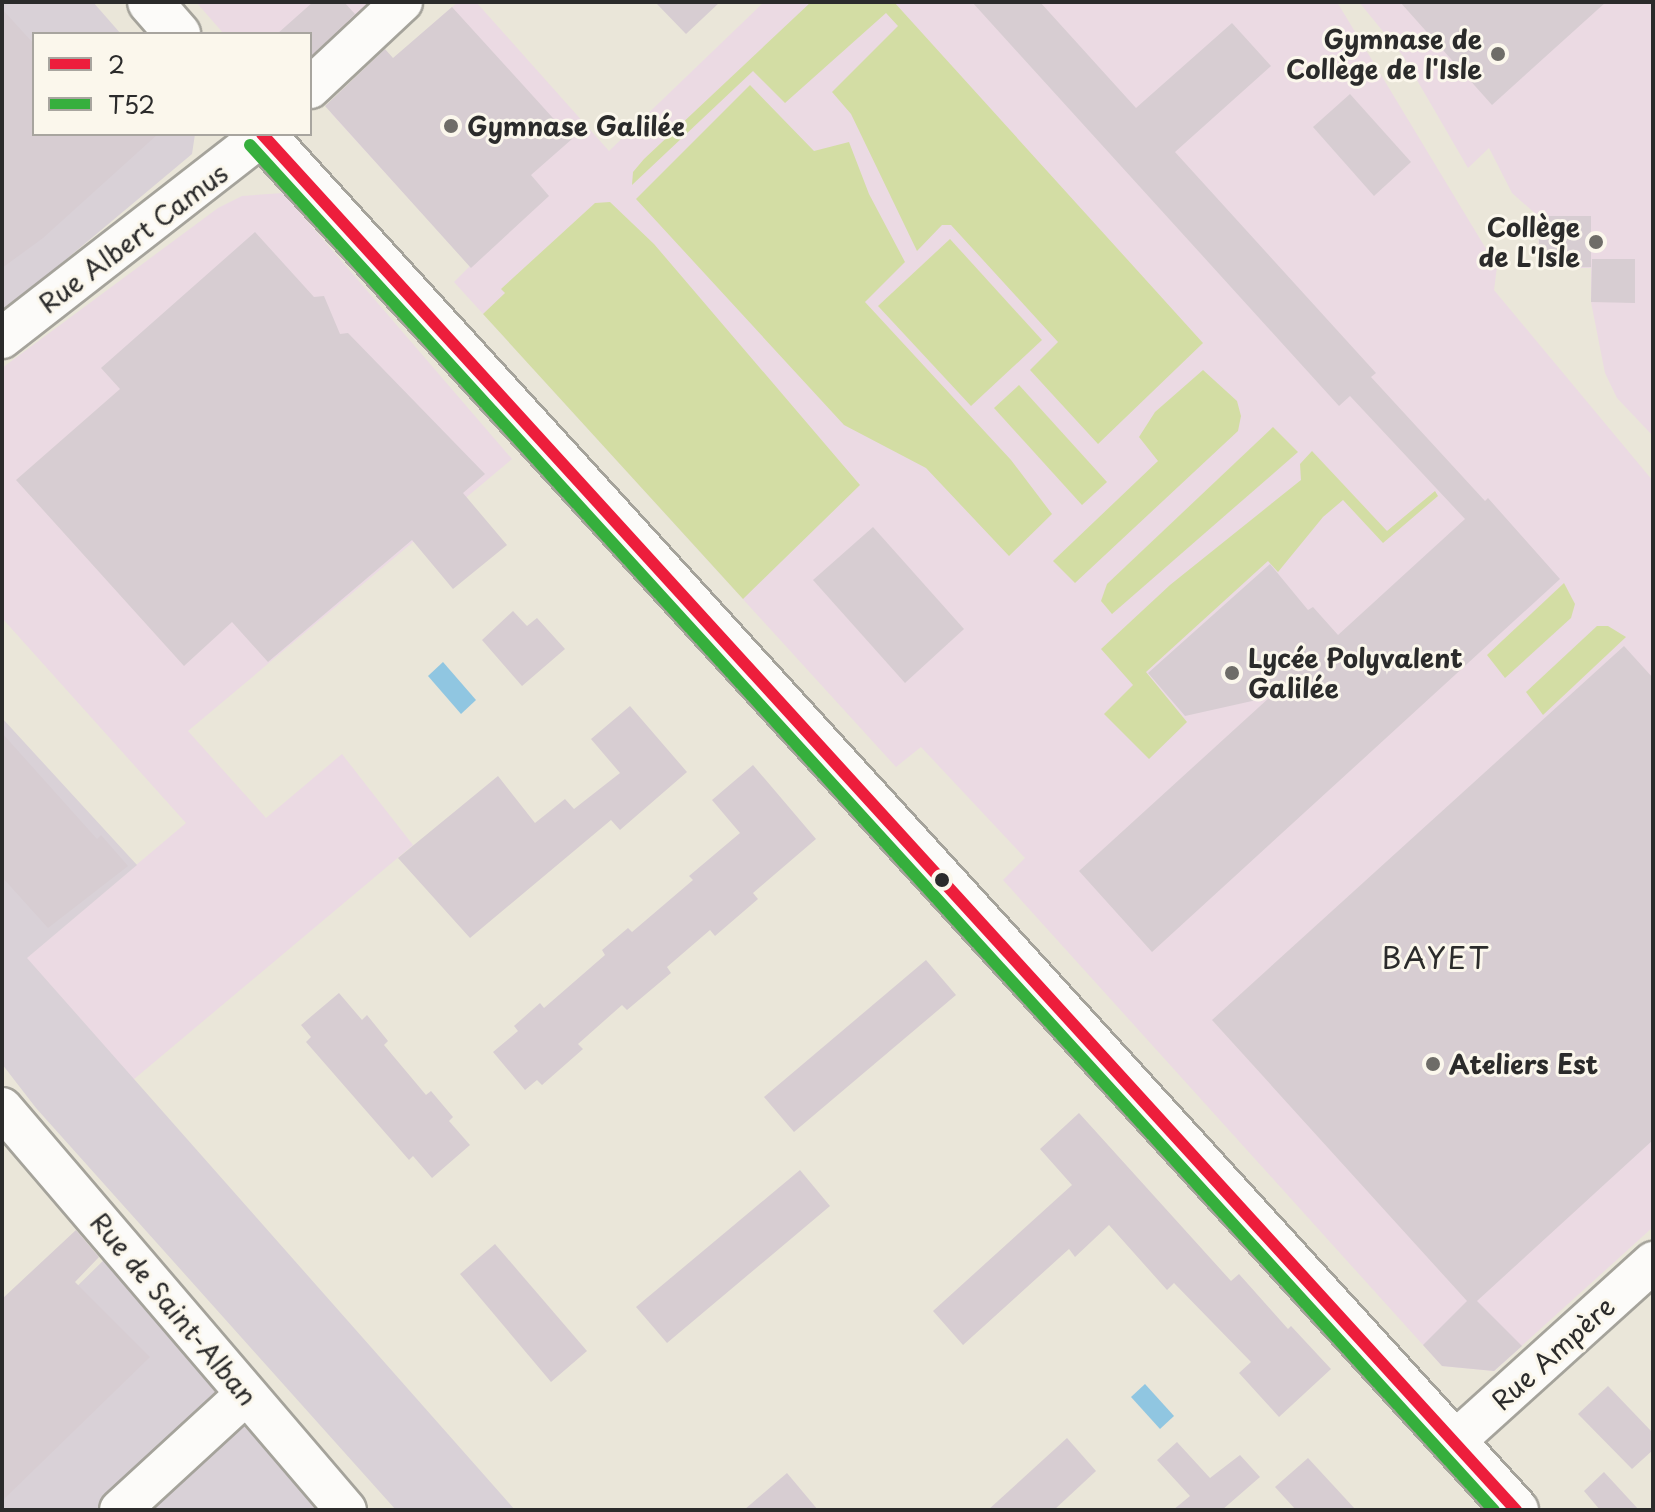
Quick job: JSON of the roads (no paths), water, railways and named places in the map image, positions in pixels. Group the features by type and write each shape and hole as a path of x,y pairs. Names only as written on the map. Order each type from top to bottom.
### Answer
{"main road":[{"path":"150,2 176,32"},
{"path":"265,136 1516,1510"}],"street":[{"path":"312,86 402,2"},
{"name":"Rue Albert Camus","path":"2,338 260,136"},
{"name":"Rue de Saint-Alban","path":"2,1108 118,1239 245,1395 346,1510"},
{"name":"Rue Ampère","path":"1453,1443 1653,1262"},
{"path":"120,1510 245,1395"}],"water":[{"path":"443,662 476,700 461,714 428,676"},
{"path":"1145,1384 1174,1416 1160,1429 1131,1397"}],"place":[{"name":"Gymnase de Collège de l'Isle","path":"1498,54"},
{"name":"Gymnase Galilée","path":"451,126"},
{"name":"Collège de L'Isle","path":"1596,242"},
{"name":"Lycée Polyvalent Galilée","path":"1232,673"},
{"name":"Ateliers Est","path":"1433,1064"}],"district":[{"name":"BAYET","path":"1436,957"}]}
